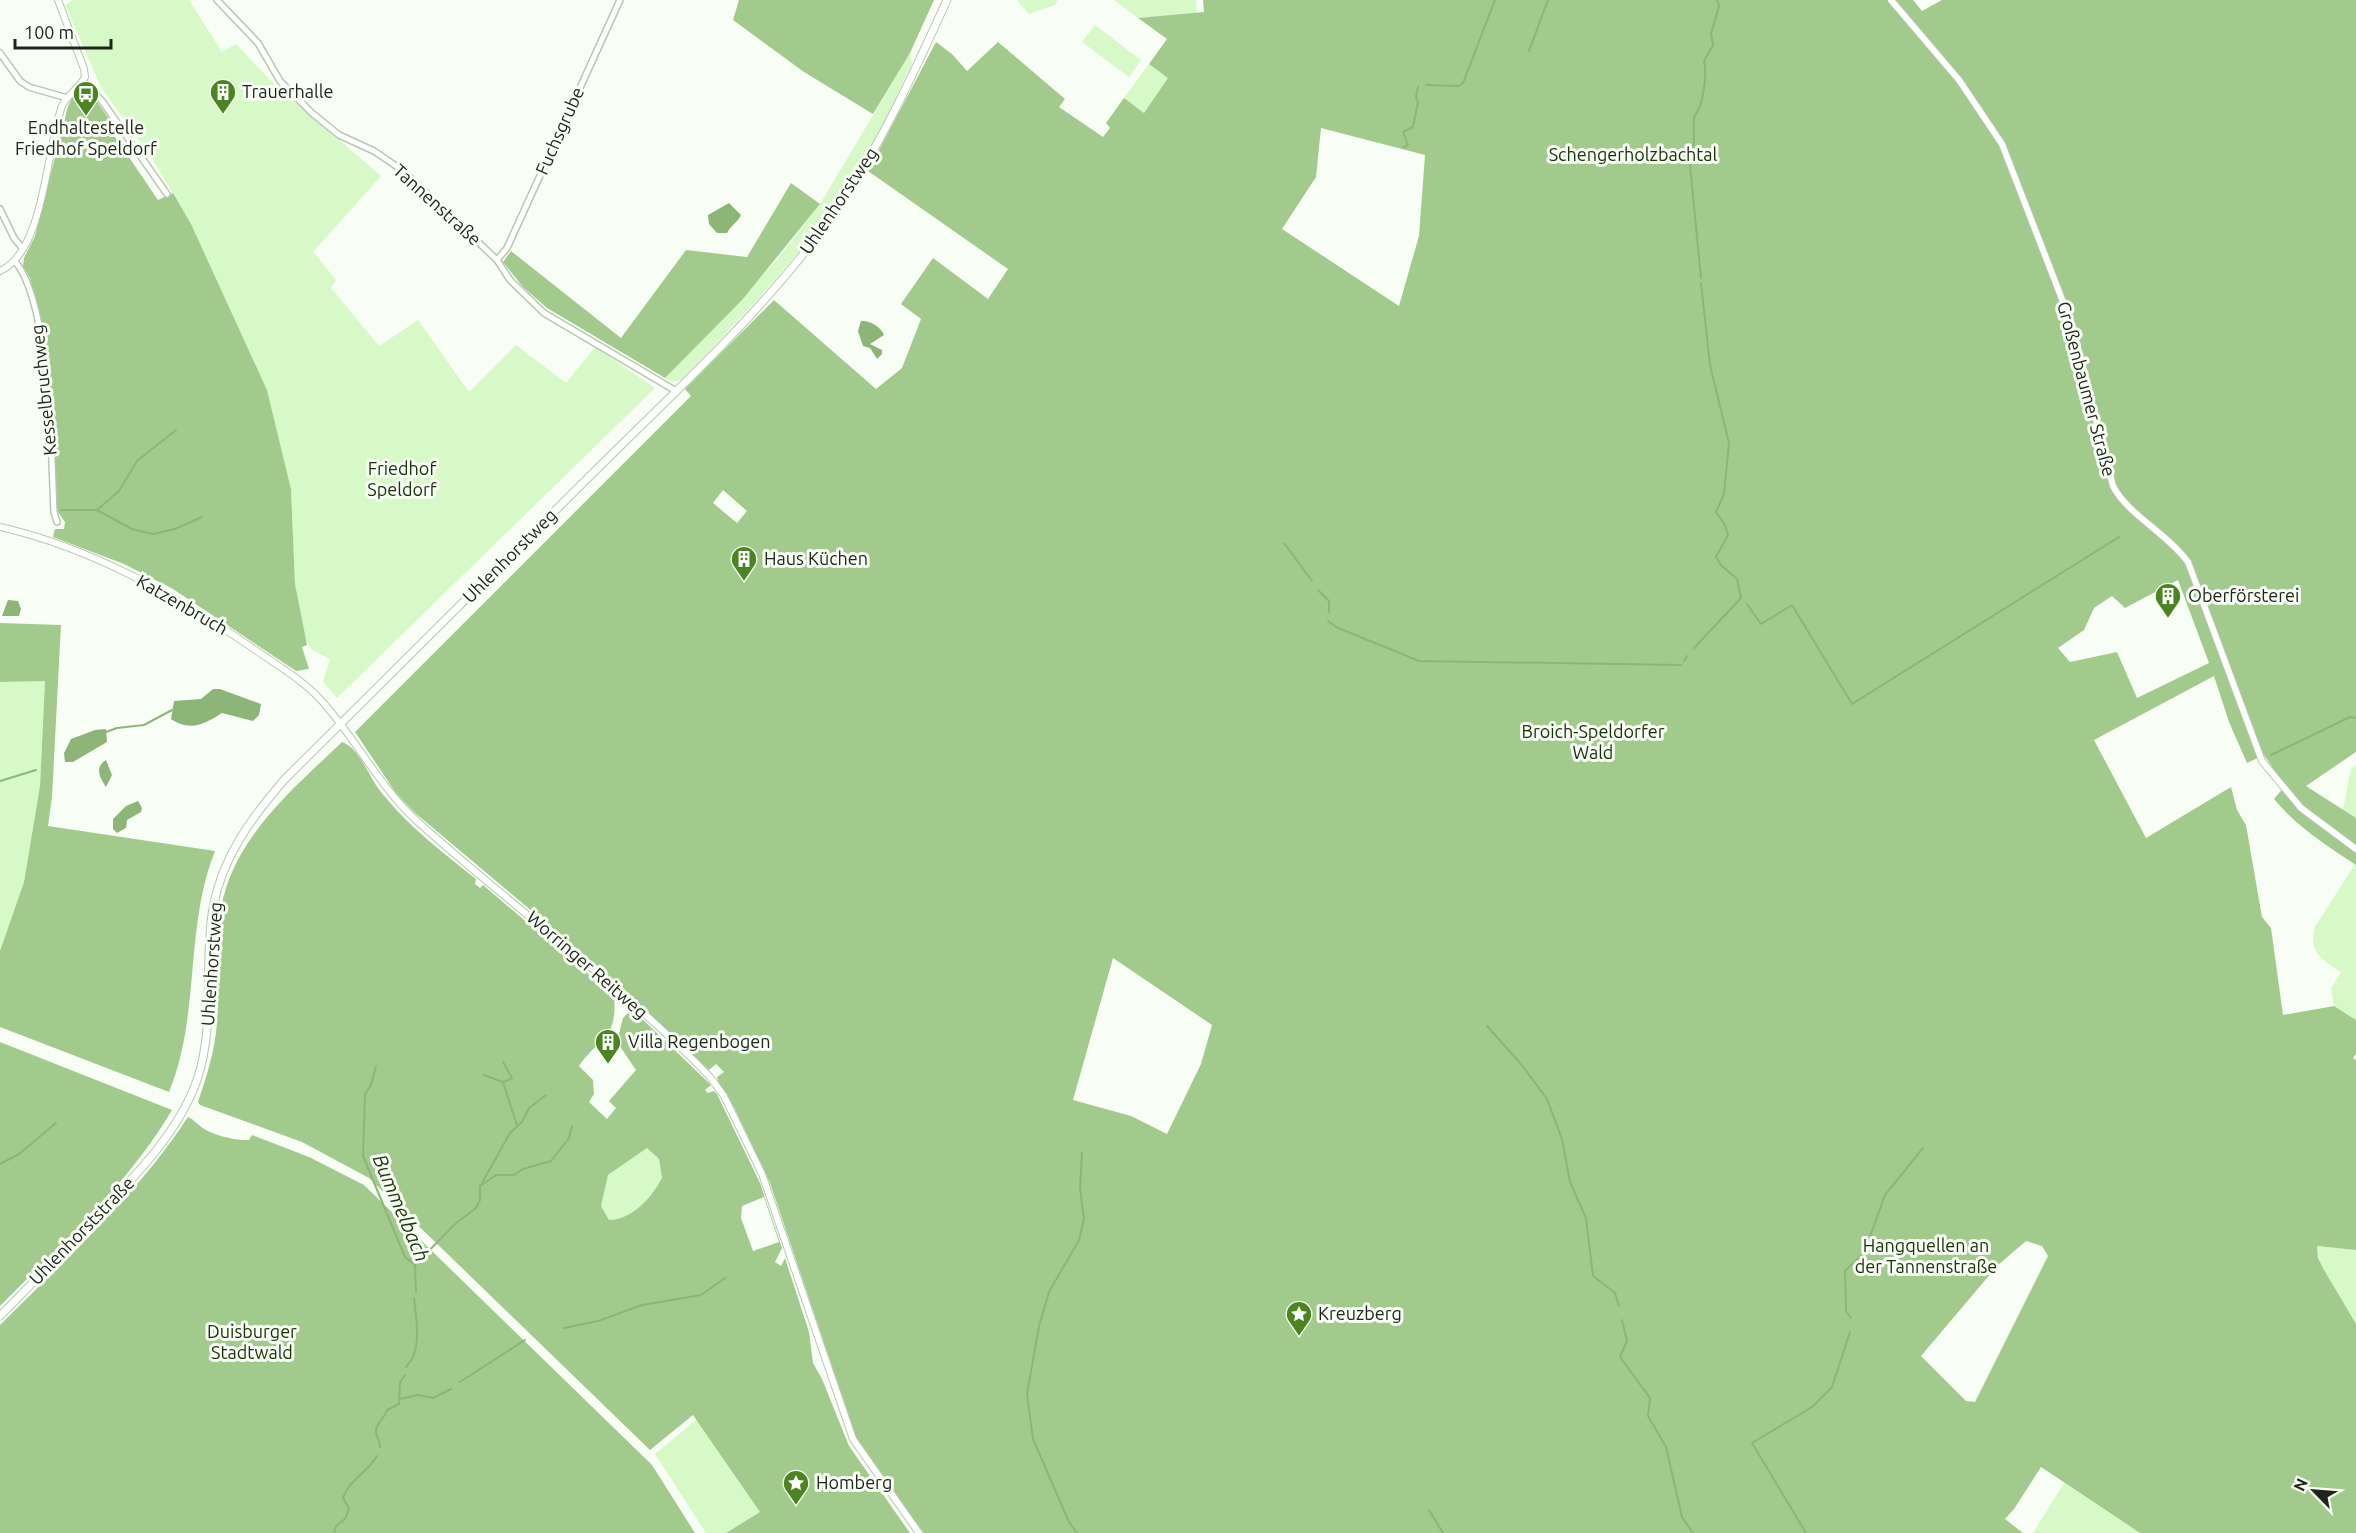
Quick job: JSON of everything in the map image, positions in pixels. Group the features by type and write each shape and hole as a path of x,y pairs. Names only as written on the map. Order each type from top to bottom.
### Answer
{"main road":[{"name":"Uhlenhorstweg","path":"162,1145 186,1103 204,1059 209,1018 213,909 230,856 265,802 341,723 759,306 828,221 856,180 892,117 946,0"},
{"name":"Uhlenhorststraße","path":"0,1316 162,1145"}],"street":[{"path":"0,271 15,261 32,231 61,110 67,98 83,81 84,69 58,0"},
{"name":"Tannenstraße","path":"217,0 258,43 280,81 312,113 339,135 374,151 402,170 497,260 510,280 544,313 676,391"},
{"name":"Fuchsgrube","path":"497,260 507,248 620,0"},
{"name":"Großenbaumer Straße","path":"1891,0 1959,80 2002,144 2072,325 2113,486 2119,498 2167,537 2188,562 2262,760 2301,808 2356,849"},
{"path":"0,53 20,81 28,87 67,98"},
{"path":"83,81 102,101 166,194"},
{"path":"0,209 14,238 23,249"},
{"name":"Kesselbruchweg","path":"15,261 27,279 41,338 48,391 54,512 57,522"},
{"name":"Katzenbruch","path":"0,527 86,555 168,594 285,670 318,697 341,723"},
{"name":"Worringer Reitweg","path":"341,723 385,786 416,820 627,1000 696,1062 717,1085 762,1174 853,1439 919,1533"}],"green space":[{"name":"Friedhof Speldorf","path":"73,0 189,0 222,52 236,44 274,84 381,176 313,252 336,280 331,288 379,346 418,320 469,392 516,345 566,383 595,347 655,388 337,698 323,682 330,659 311,649 304,636 295,584 291,489 267,390 191,224 155,163 101,87 65,5"},
{"path":"739,0 934,0 910,53 873,114 804,72 733,20"},
{"path":"1017,0 1058,0 1055,5 1029,14"},
{"path":"1114,0 1196,0 1197,13 1138,18"},
{"name":"Broich-Speldorfer Wald","path":"1203,0 1913,0 1922,11 1942,0 2356,0 2356,752 2306,786 2356,818 2356,865 2302,827 2274,799 2285,786 2264,755 2247,763 2229,722 2214,676 2094,740 2146,838 2231,787 2237,810 2246,825 2262,917 2271,928 2283,1015 2334,1006 2356,1020 2356,1054 2353,1058 2356,1060 2356,1250 2317,1246 2318,1258 2324,1270 2356,1324 2356,1533 2140,1533 2041,1467 2005,1519 2023,1533 924,1533 867,1456 856,1437 770,1183 735,1109 718,1081 717,1077 724,1072 716,1064 709,1070 596,965 414,812 396,793 355,732 691,396 685,389 774,300 876,389 902,368 921,319 901,304 933,258 988,299 1008,269 868,171 936,42 952,54 967,71 998,42 1065,99 1059,107 1103,137 1110,128 1106,123 1124,98 1144,113 1168,78 1149,64 1167,39 1138,18 1204,12","holes":["1321,128 1425,155 1419,236 1399,306 1282,229 1316,177","723,490 747,511 737,523 713,503","2178,580 2209,663 2137,698 2117,652 2070,662 2058,648 2084,630 2094,608 2112,596 2125,608","1113,958 1212,1025 1201,1064 1167,1134 1131,1116 1073,1100","2026,1241 2042,1246 2048,1256 1975,1402 1966,1401 1921,1356 1998,1265"]},
{"path":"1095,25 1141,60 1129,77 1082,42"},
{"path":"910,53 912,63 861,164 804,245 765,291 681,380 672,382 665,378 778,259 820,204"},
{"path":"1149,64 1169,78 1144,113 1124,98"},
{"path":"84,92 92,94 109,119 105,122 158,200 173,193 191,224 267,390 291,489 295,584 307,645 302,647 309,669 296,671 173,589 124,564 53,537 55,529 64,529 65,522 56,509 50,390 43,336 30,278 23,266 24,258 35,236 68,106 72,98"},
{"path":"791,183 820,204 742,300 665,378 547,308 523,287 503,262 511,251 621,338 686,250 747,257"},
{"path":"0,623 61,625 52,797 48,826 215,851 205,881 199,911 185,1032 179,1062 169,1092 0,1027 0,951 24,882 40,786 45,681 0,682"},
{"path":"45,680 40,786 24,882 0,951 0,682"},
{"path":"342,742 358,756 389,801 412,825 476,879 475,884 480,888 483,885 614,996 613,1021 610,1029 579,1066 593,1080 594,1094 589,1102 607,1119 616,1108 609,1101 636,1070 617,1042 623,1018 632,1009 711,1085 705,1090 708,1093 714,1091 717,1094 760,1183 782,1248 775,1262 781,1266 785,1258 809,1332 813,1363 822,1379 849,1446 910,1533 726,1533 760,1512 693,1415 650,1450 369,1178 302,1142 200,1105 198,1102 216,1033 219,923 228,883 238,860 268,816","holes":["647,1148 659,1159 662,1178 653,1193 633,1212 609,1220 601,1206 608,1175","764,1197 779,1242 753,1251 741,1218 742,1206"]},
{"path":"2356,765 2356,818 2343,810 2351,769"},
{"path":"2355,864 2356,1020 2334,1006 2331,989 2341,972 2318,954 2313,943 2315,927"},
{"path":"0,1042 172,1110 135,1164 114,1189 0,1306"},
{"name":"Duisburger Stadtwald","path":"188,1117 217,1135 249,1140 252,1135 309,1157 364,1185 652,1465 695,1533 0,1533 0,1325 123,1200 168,1146"},
{"path":"647,1148 659,1159 662,1178 653,1193 633,1212 609,1220 601,1206 608,1175"},
{"path":"2317,1246 2356,1250 2356,1324 2337,1297 2321,1267"},
{"path":"697,1419 760,1512 726,1533 706,1533 655,1454"},
{"path":"2064,1483 2140,1533 2033,1533"}],"shaded area":[{"path":"729,203 741,215 727,233 717,233 709,224 708,215"},
{"path":"861,321 875,325 884,335 870,344 882,350 882,354 877,359 870,348 863,346 858,331"},
{"path":"8,600 18,601 21,609 19,616 2,616"},
{"path":"213,689 220,689 261,704 259,715 253,721 222,713 203,723 191,726 171,719 174,701 201,699"},
{"path":"106,729 107,742 73,762 65,762 64,753 71,739 95,730"},
{"path":"106,760 112,775 106,787 99,769"},
{"path":"138,801 142,808 141,812 127,820 126,828 117,833 113,829 113,819 126,806"}],"waterway":[{"path":"1426,85 1458,86 1463,83 1495,0"},
{"path":"1529,51 1548,0"},
{"path":"1701,278 1690,165 1694,148 1694,117 1700,106 1704,89 1704,61 1713,45 1711,34 1719,6 1717,0"},
{"path":"1404,147 1408,145 1403,132 1413,127 1418,102 1416,97 1418,87"},
{"path":"1694,648 1741,598 1737,579 1721,565 1716,557 1728,535 1725,525 1716,512 1724,494 1729,443 1710,365 1701,283"},
{"path":"97,510 119,491 137,461 176,430"},
{"path":"61,510 97,510 132,529 153,534 175,529 202,517"},
{"path":"1747,604 1761,624 1792,605 1852,704 2119,537"},
{"path":"1284,543 1312,581"},
{"path":"1318,590 1329,601 1329,612"},
{"path":"1328,621 1336,627 1419,661 1681,665"},
{"path":"1684,661 1687,656"},
{"path":"106,732 117,728 144,725 172,710"},
{"path":"2271,755 2350,717 2356,718"},
{"path":"0,781 36,770"},
{"path":"1487,1026 1521,1064 1547,1099 1562,1139 1570,1182 1586,1218 1593,1276 1615,1293 1619,1306"},
{"path":"503,1062 512,1078 504,1082"},
{"name":"Bummelbach","path":"376,1066 371,1085 365,1094 363,1156 405,1257 415,1265 416,1292"},
{"path":"484,1075 503,1082 517,1125"},
{"path":"482,1183 510,1133 522,1122 529,1108 546,1095"},
{"path":"0,1164 19,1154 56,1123"},
{"path":"415,1265 455,1224 476,1208 480,1200 480,1186 496,1175 514,1175 523,1169 551,1161 569,1138 572,1126"},
{"path":"1851,1318 1846,1311 1845,1271 1864,1253 1885,1195 1923,1148"},
{"path":"1077,1533 1069,1522 1033,1439 1027,1394 1039,1326 1049,1292 1079,1240 1084,1219 1080,1188 1082,1153"},
{"path":"564,1328 598,1321 642,1305 701,1295 725,1278"},
{"name":"Bummelbach","path":"406,1367 415,1352 417,1343 414,1298"},
{"path":"1622,1320 1627,1341 1620,1357 1650,1398 1648,1416 1666,1447 1682,1517 1693,1533"},
{"path":"1806,1533 1752,1443 1812,1407 1832,1387 1850,1332"},
{"path":"460,1382 525,1340"},
{"name":"Bummelbach","path":"380,1447 376,1432 377,1426 387,1410 399,1404 400,1382 405,1375"},
{"path":"400,1399 418,1395 433,1398 451,1389"},
{"name":"Bummelbach","path":"334,1533 336,1526 345,1519 349,1509 343,1498 345,1492 377,1456"},
{"path":"1429,1510 1443,1533"}],"place":[{"name":"Trauerhalle","path":"223,115"},
{"name":"Endhaltestelle Friedhof Speldorf","path":"86,117"},
{"name":"Haus Küchen","path":"744,582"},
{"name":"Oberförsterei","path":"2168,619"},
{"name":"Villa Regenbogen","path":"608,1065"},
{"name":"Kreuzberg","path":"1299,1337"},
{"name":"Homberg","path":"796,1506"}],"park label":[{"name":"Schengerholzbachtal","path":"1633,155"},
{"name":"Hangquellen an der Tannenstraße","path":"1926,1256"}]}
